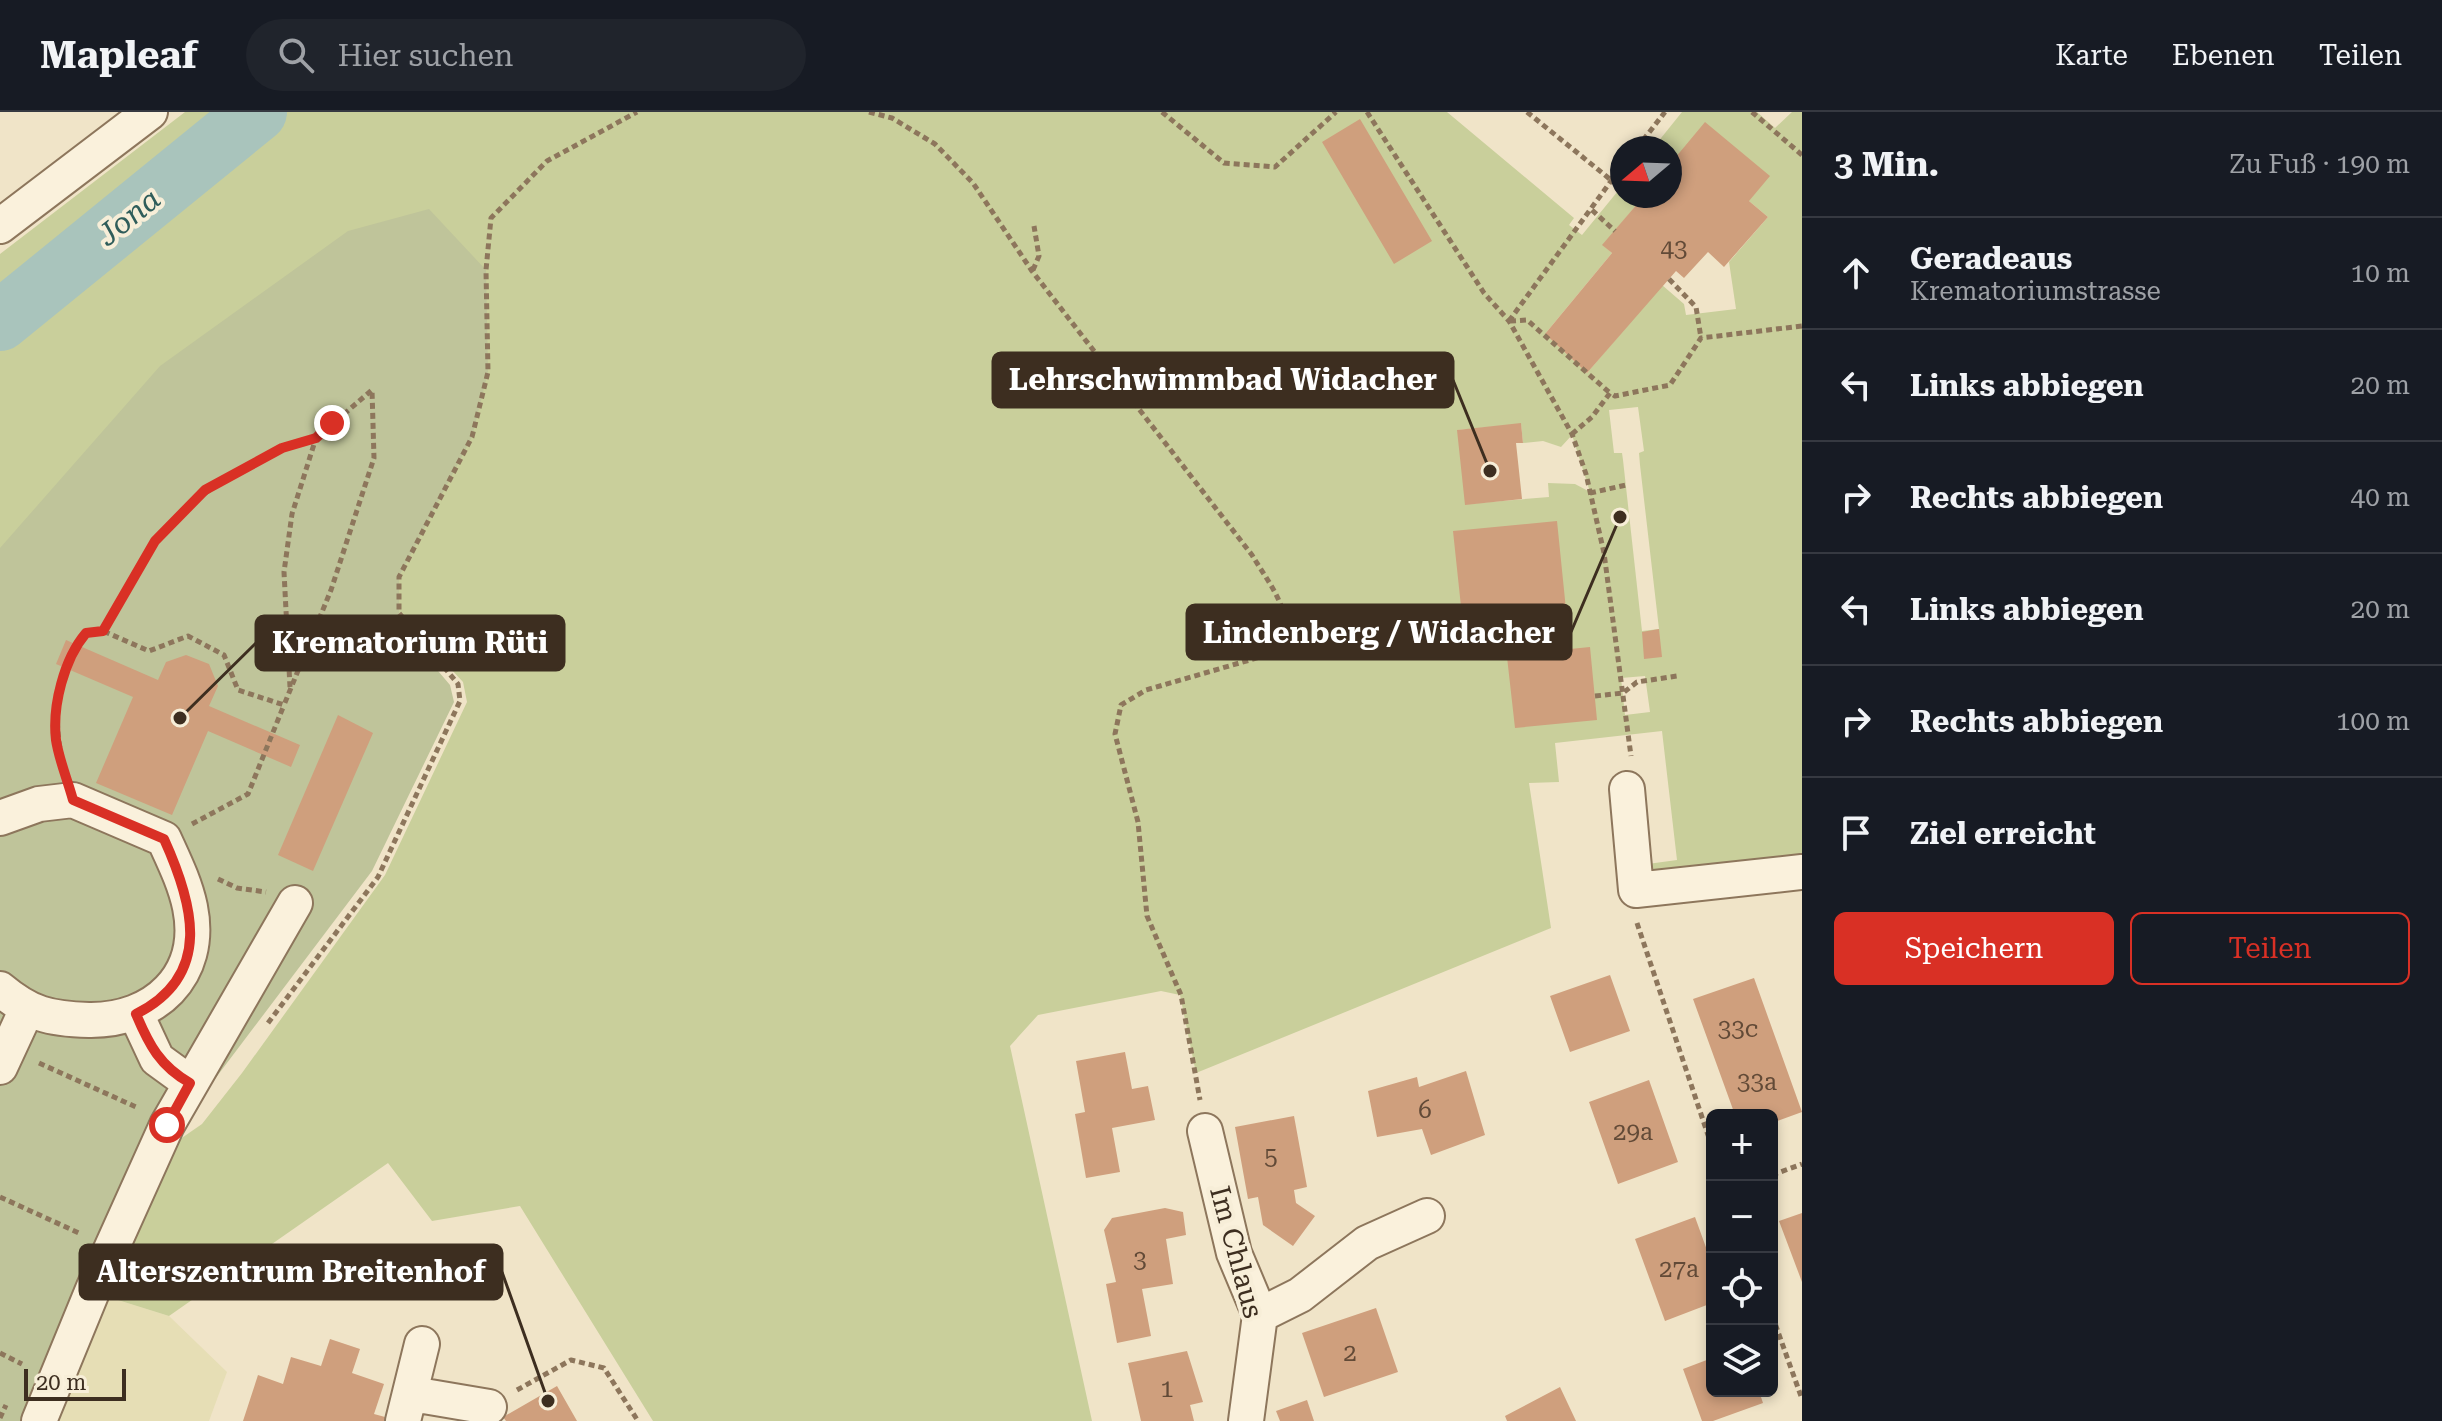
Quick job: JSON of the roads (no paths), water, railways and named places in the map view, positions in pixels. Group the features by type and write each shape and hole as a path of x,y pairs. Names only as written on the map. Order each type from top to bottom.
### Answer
{"street":[{"path":"0,226 150,112"},
{"path":"1627,789 1636,890 1802,872"},
{"path":"0,818 27,807 73,800 164,839 183,880 191,910 186,965 153,1005 136,1014 77,1020 26,1011 0,989"},
{"path":"39,1421 94,1287 190,1083 252,983 295,903"},
{"path":"4,1058 26,1011"},
{"path":"136,1014 157,1059 170,1072 190,1083"},
{"name":"Im Chlaus","path":"1205,1131 1234,1253 1260,1315 1246,1421"},
{"path":"1260,1315 1300,1295 1367,1243 1427,1216"},
{"path":"422,1344 408,1407 489,1407"}],"waterway":[{"name":"Jona","path":"0,321 257,112"}],"place":[{"name":"Lehrschwimmbad Widacher","path":"1490,471"},
{"name":"Lindenberg / Widacher","path":"1620,517"},
{"name":"Krematorium Rüti","path":"180,718"},
{"name":"Alterszentrum Breitenhof","path":"548,1401"}]}
